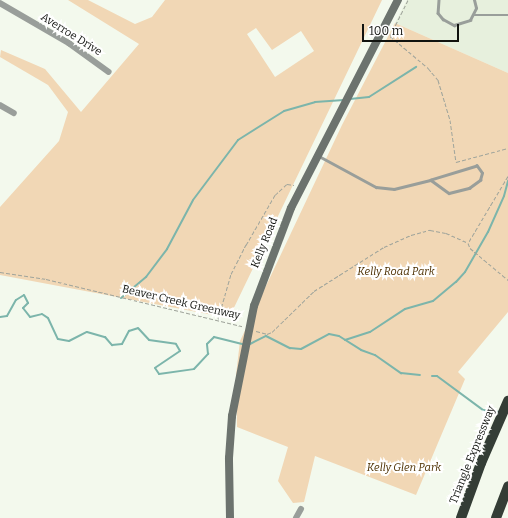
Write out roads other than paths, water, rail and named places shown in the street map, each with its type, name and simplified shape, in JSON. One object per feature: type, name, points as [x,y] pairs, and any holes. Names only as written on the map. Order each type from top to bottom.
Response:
[{"type":"highway","name":"Triangle Expressway","points":[[461,518],[480,463],[508,401]]},
{"type":"highway","points":[[496,518],[508,486]]},
{"type":"street","name":"Kelly Road","points":[[230,518],[229,458],[232,416],[254,306],[274,250],[303,186],[398,0]]},
{"type":"street","name":"Averroe Drive","points":[[0,3],[69,44],[109,72]]},
{"type":"street","points":[[0,105],[14,113]]},
{"type":"street","points":[[296,518],[301,509]]},
{"type":"lane","points":[[439,0],[438,13],[450,24],[465,23],[473,15],[474,0]]},
{"type":"lane","points":[[473,15],[508,15]]},
{"type":"lane","points":[[318,156],[376,187],[394,189],[431,180],[477,166],[482,173],[480,180],[469,188],[448,193],[431,180]]},
{"type":"waterway","points":[[350,99],[369,97],[416,67]]},
{"type":"waterway","points":[[121,298],[146,277],[167,249],[193,200],[238,140],[284,111],[315,102],[344,100]]},
{"type":"waterway","points":[[345,340],[370,332],[405,309],[433,301],[456,282],[465,272],[488,232],[504,196],[508,181]]},
{"type":"waterway","points":[[0,317],[7,316],[16,300],[24,295],[28,303],[23,308],[30,317],[42,314],[48,318],[58,339],[69,341],[87,332],[105,337],[112,345],[122,344],[129,331],[138,328],[149,340],[176,344],[180,351],[155,368],[159,374],[194,369],[208,354],[207,344],[214,337],[245,345]]},
{"type":"waterway","points":[[250,344],[266,336],[290,348],[301,349],[329,334],[339,336],[361,350],[375,355],[401,373],[420,375]]},
{"type":"waterway","points":[[432,376],[437,376],[483,410],[499,412]]},
{"type":"park label","name":"Kelly Road Park","points":[[396,272]]},
{"type":"park label","name":"Kelly Glen Park","points":[[404,468]]}]
